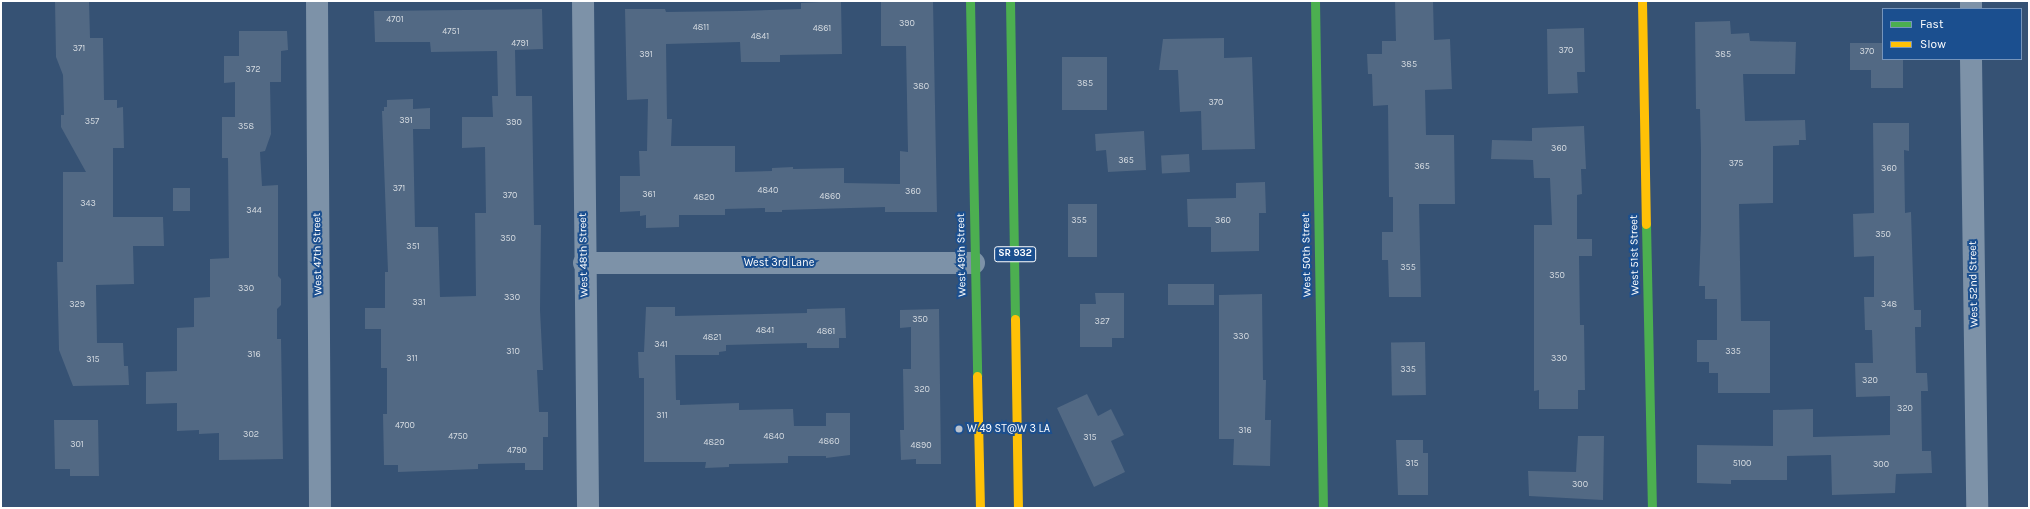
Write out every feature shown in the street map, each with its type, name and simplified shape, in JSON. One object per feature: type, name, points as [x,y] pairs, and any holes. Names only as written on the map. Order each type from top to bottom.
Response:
[{"type":"main road","name":"West 49th Street","points":[[970,1],[980,508]]},
{"type":"main road","name":"SR 932","points":[[1010,1],[1018,508]]},
{"type":"main road","name":"West 50th Street","points":[[1315,1],[1323,508]]},
{"type":"main road","name":"West 51st Street","points":[[1642,1],[1652,508]]},
{"type":"main road","points":[[980,467],[990,501]]},
{"type":"street","name":"West 47th Street","points":[[316,1],[320,508]]},
{"type":"street","name":"West 48th Street","points":[[583,1],[584,264],[588,508]]},
{"type":"street","name":"West 52nd Street","points":[[1971,60],[1977,508]]},
{"type":"street","name":"West 3rd Lane","points":[[584,264],[974,263]]},
{"type":"building","points":[[55,1],[89,1],[90,38],[103,38],[104,100],[117,100],[117,108],[123,107],[124,148],[113,148],[113,217],[163,217],[164,246],[133,246],[134,284],[96,285],[97,343],[123,343],[124,366],[128,366],[129,385],[73,386],[59,350],[57,262],[63,262],[63,172],[86,172],[61,127],[61,115],[64,115],[63,75],[56,57]]},
{"type":"building","points":[[841,1],[842,54],[780,55],[780,62],[741,62],[740,42],[666,44],[667,119],[672,119],[671,146],[735,146],[735,172],[772,171],[772,168],[793,167],[793,169],[844,168],[844,183],[900,184],[900,151],[908,152],[906,46],[881,46],[881,1],[933,1],[937,212],[885,212],[885,207],[782,210],[782,212],[765,212],[765,208],[725,209],[725,215],[679,215],[679,227],[646,228],[646,215],[640,216],[640,211],[620,212],[620,176],[640,176],[639,151],[647,151],[648,99],[627,100],[625,9],[665,9],[666,12],[801,9],[801,3]]},
{"type":"building","points":[[1395,1],[1433,1],[1434,40],[1450,39],[1452,89],[1425,90],[1426,135],[1454,135],[1455,204],[1419,204],[1421,297],[1389,297],[1388,260],[1382,260],[1382,232],[1393,232],[1393,197],[1389,197],[1388,105],[1373,106],[1372,74],[1368,74],[1367,54],[1382,54],[1382,41],[1396,41]]},
{"type":"building","points":[[542,9],[543,49],[515,50],[516,96],[532,96],[534,225],[541,225],[540,310],[543,370],[537,370],[539,412],[548,412],[548,437],[543,437],[543,470],[525,470],[525,463],[478,464],[478,469],[398,472],[398,465],[384,465],[383,414],[387,414],[387,368],[381,368],[381,329],[365,329],[365,308],[385,308],[385,272],[388,272],[382,111],[384,111],[384,107],[387,107],[387,100],[413,99],[413,109],[430,108],[430,129],[413,129],[415,227],[438,227],[440,297],[476,296],[475,213],[486,213],[485,147],[462,148],[462,117],[493,117],[492,96],[498,96],[497,51],[431,52],[430,42],[375,42],[374,11]]},
{"type":"building","points":[[1730,21],[1731,34],[1749,33],[1750,41],[1796,42],[1795,74],[1743,74],[1745,121],[1805,120],[1806,140],[1799,140],[1799,145],[1773,146],[1773,203],[1739,204],[1741,321],[1770,321],[1770,393],[1718,393],[1718,373],[1709,373],[1709,362],[1697,362],[1697,340],[1717,340],[1717,299],[1705,299],[1705,286],[1699,286],[1701,151],[1700,109],[1696,109],[1695,22]]},
{"type":"building","points":[[1584,28],[1585,72],[1577,72],[1578,93],[1548,94],[1547,29]]},
{"type":"building","points":[[239,31],[287,31],[288,50],[281,51],[281,82],[270,82],[271,134],[265,151],[260,152],[262,186],[278,185],[278,276],[281,279],[281,305],[277,309],[277,339],[281,339],[283,459],[219,460],[219,433],[199,434],[199,430],[177,431],[177,403],[146,404],[146,372],[177,371],[177,328],[194,327],[194,298],[210,297],[210,259],[229,258],[228,158],[222,158],[222,117],[235,117],[235,82],[224,83],[224,56],[239,56]]},
{"type":"building","points":[[1224,38],[1224,58],[1252,57],[1255,149],[1202,150],[1201,111],[1180,112],[1178,70],[1159,70],[1163,39]]},
{"type":"building","points":[[1850,43],[1882,43],[1882,60],[1903,60],[1903,88],[1871,88],[1871,70],[1850,70]]},
{"type":"building","points":[[1062,57],[1107,57],[1107,110],[1062,110]]},
{"type":"building","points":[[1873,123],[1909,123],[1909,151],[1904,150],[1905,213],[1911,212],[1914,310],[1921,310],[1921,327],[1915,327],[1916,373],[1927,373],[1928,391],[1921,391],[1922,451],[1931,451],[1932,473],[1896,474],[1895,493],[1832,495],[1831,455],[1787,456],[1787,480],[1731,480],[1731,484],[1697,483],[1697,445],[1773,446],[1773,410],[1813,409],[1813,437],[1890,435],[1890,396],[1856,397],[1855,363],[1873,363],[1872,330],[1865,330],[1864,297],[1874,297],[1874,256],[1854,257],[1853,214],[1874,213]]},
{"type":"building","points":[[1584,126],[1586,169],[1581,169],[1582,194],[1577,195],[1577,239],[1592,239],[1592,256],[1579,256],[1580,325],[1584,325],[1585,390],[1578,390],[1578,409],[1539,409],[1539,390],[1534,391],[1534,225],[1552,225],[1550,178],[1534,178],[1533,160],[1491,159],[1492,140],[1532,141],[1532,128]]},
{"type":"building","points":[[1144,131],[1146,170],[1108,172],[1106,150],[1096,151],[1095,134]]},
{"type":"building","points":[[1189,154],[1190,172],[1162,173],[1161,155]]},
{"type":"building","points":[[1265,182],[1266,213],[1259,213],[1259,251],[1211,252],[1211,227],[1188,227],[1187,199],[1236,198],[1236,183]]},
{"type":"building","points":[[173,188],[190,188],[190,211],[173,211]]},
{"type":"building","points":[[1068,204],[1097,204],[1097,257],[1068,257]]},
{"type":"building","points":[[1168,284],[1214,284],[1214,305],[1168,305]]},
{"type":"building","points":[[1095,293],[1124,293],[1124,338],[1112,338],[1112,347],[1080,347],[1080,304],[1096,304]]},
{"type":"building","points":[[1262,294],[1263,380],[1266,380],[1265,420],[1271,420],[1270,466],[1233,465],[1234,439],[1219,439],[1219,295]]},
{"type":"building","points":[[646,307],[675,307],[675,316],[807,313],[807,309],[845,308],[846,338],[839,338],[839,348],[807,348],[807,343],[726,345],[726,351],[719,352],[719,355],[675,355],[676,400],[680,400],[680,405],[739,403],[739,410],[793,409],[794,426],[826,426],[826,413],[850,413],[850,455],[826,458],[826,456],[788,456],[788,463],[729,464],[729,467],[705,468],[706,462],[644,462],[644,378],[639,378],[638,352],[644,352]]},
{"type":"building","points":[[939,309],[941,464],[916,464],[916,459],[901,460],[900,430],[904,430],[903,369],[911,369],[911,327],[900,328],[900,310]]},
{"type":"building","points":[[1425,342],[1426,395],[1392,396],[1391,343]]},
{"type":"building","points":[[1087,394],[1098,416],[1111,409],[1124,435],[1111,441],[1125,472],[1094,487],[1057,408]]},
{"type":"building","points":[[54,420],[98,420],[99,476],[70,476],[70,469],[55,469]]},
{"type":"building","points":[[1578,436],[1604,436],[1603,500],[1529,496],[1528,471],[1576,472]]},
{"type":"building","points":[[1396,440],[1423,440],[1423,453],[1428,453],[1428,495],[1398,495]]},
{"type":"traffic: fast","points":[[970,1],[977,376]]},
{"type":"traffic: fast","points":[[1010,1],[1015,319]]},
{"type":"traffic: fast","points":[[1315,1],[1323,508]]},
{"type":"traffic: fast","points":[[1646,224],[1652,508]]},
{"type":"traffic: slow","points":[[1642,1],[1646,224]]},
{"type":"traffic: slow","points":[[1015,319],[1018,508]]},
{"type":"traffic: slow","points":[[977,376],[980,508]]},
{"type":"place","name":"W 49 ST@W 3 LA","points":[[959,429]]}]
